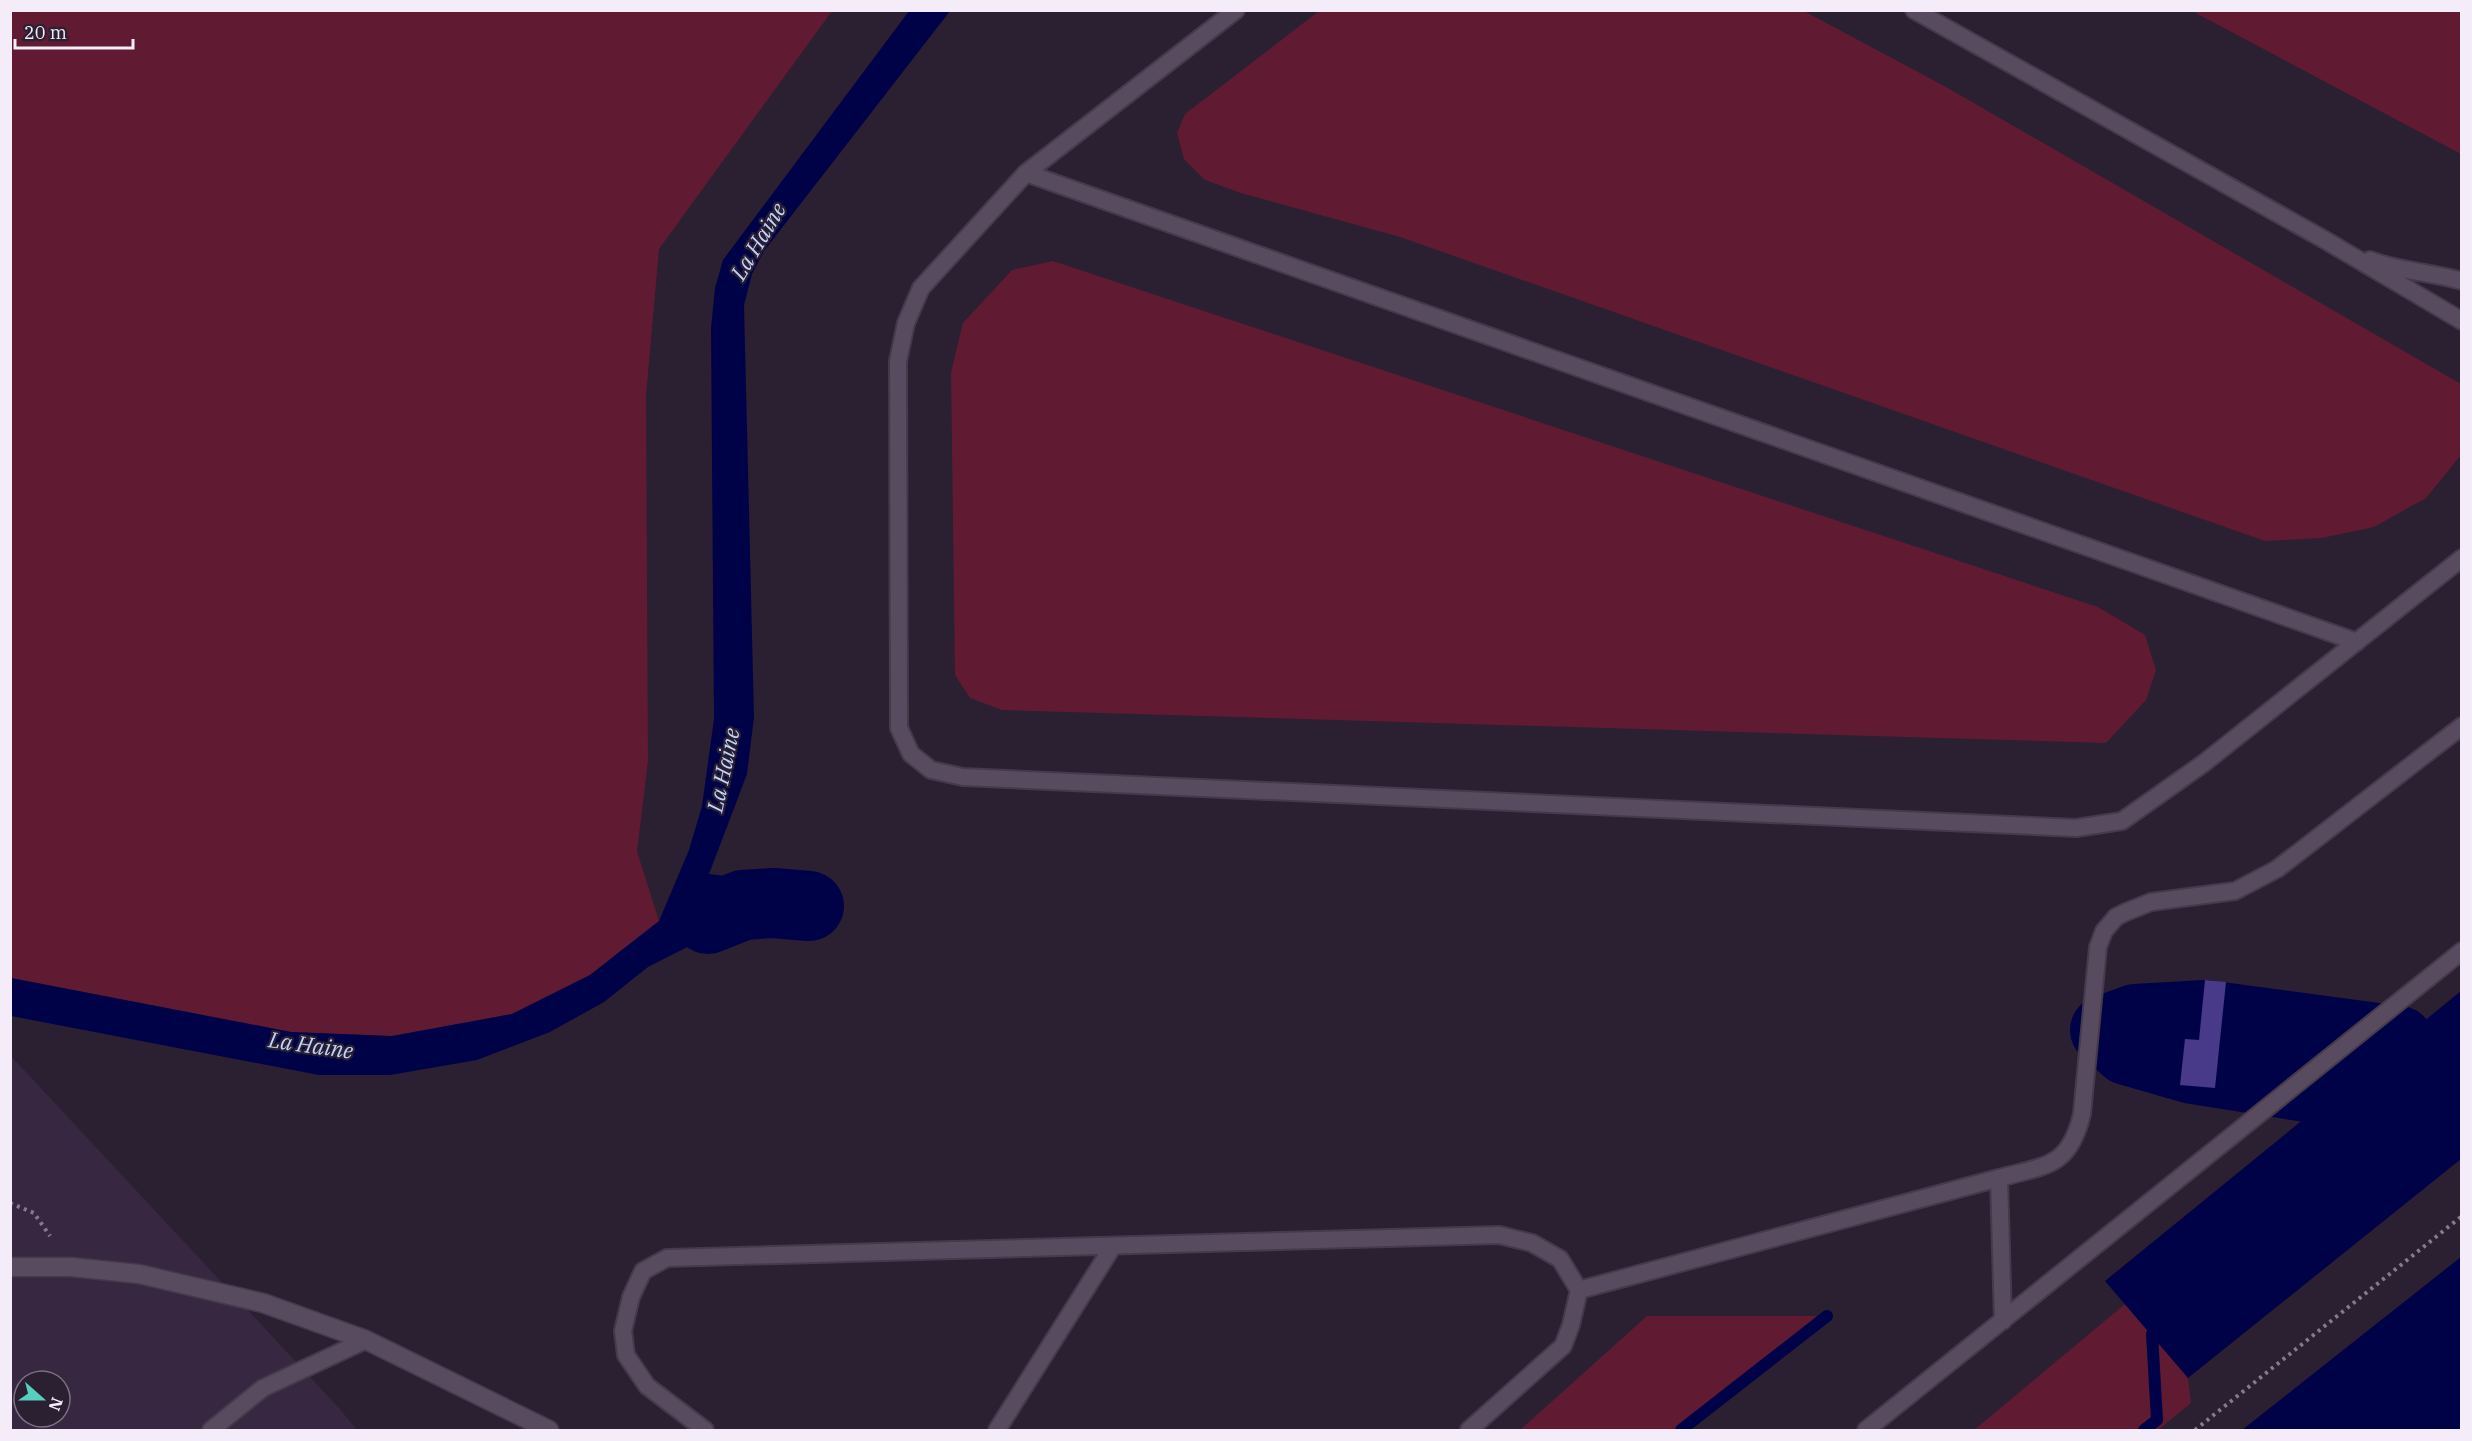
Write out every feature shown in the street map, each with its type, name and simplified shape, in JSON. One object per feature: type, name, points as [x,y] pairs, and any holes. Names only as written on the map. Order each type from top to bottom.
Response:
[{"type":"street","points":[[10,1267],[71,1267],[139,1274],[263,1303],[366,1340],[549,1431]]},
{"type":"lane","points":[[1236,10],[1026,173],[921,288],[906,323],[898,361],[899,728],[910,754],[932,770],[963,777],[2076,828],[2122,821],[2204,764],[2462,558]]},
{"type":"lane","points":[[1914,10],[2325,240],[2462,321]]},
{"type":"lane","points":[[1026,173],[2357,642]]},
{"type":"lane","points":[[2325,240],[2379,264],[2436,273],[2462,280]]},
{"type":"lane","points":[[1579,1290],[1999,1178],[2060,1159],[2070,1148],[2082,1114],[2098,947],[2104,931],[2116,917],[2151,902],[2235,891],[2277,869],[2462,726]]},
{"type":"lane","points":[[1866,1431],[2462,951]]},
{"type":"lane","points":[[1999,1178],[2003,1321]]},
{"type":"lane","points":[[705,1431],[647,1386],[626,1355],[623,1331],[631,1297],[643,1271],[667,1258],[1499,1235],[1532,1243],[1560,1258],[1579,1290],[1571,1325],[1563,1346],[1469,1431]]},
{"type":"lane","points":[[998,1431],[1113,1246]]},
{"type":"lane","points":[[211,1431],[263,1388],[366,1340]]},
{"type":"path","points":[[10,1203],[34,1214],[71,1267]]},
{"type":"path","points":[[2195,1431],[2462,1216]]},
{"type":"shaded area","points":[[10,11],[832,11],[659,249],[646,396],[648,761],[637,851],[659,921],[590,975],[512,1014],[392,1036],[291,1032],[11,978]]},
{"type":"shaded area","points":[[1319,11],[1804,11],[1946,87],[2461,384],[2461,455],[2426,498],[2374,527],[2322,538],[2265,541],[1400,237],[1241,193],[1205,180],[1184,159],[1177,133],[1185,114]]},
{"type":"shaded area","points":[[2192,11],[2461,11],[2461,154]]},
{"type":"shaded area","points":[[1053,261],[2098,607],[2145,635],[2156,670],[2146,700],[2106,743],[1002,710],[970,698],[955,675],[951,372],[963,323],[1012,270]]},
{"type":"shaded area","points":[[10,1055],[339,1408],[357,1430],[11,1430]]},
{"type":"shaded area","points":[[2125,1304],[2188,1378],[2191,1403],[2158,1430],[1974,1430]]},
{"type":"shaded area","points":[[1647,1316],[1827,1316],[1684,1430],[1520,1430]]},
{"type":"water","name":"La Haine","points":[[909,11],[950,11],[764,251],[752,274],[744,305],[754,717],[747,774],[709,874],[808,886],[794,927],[739,932],[703,939],[648,967],[604,1002],[550,1032],[477,1060],[390,1075],[319,1075],[11,1016],[11,978],[291,1032],[392,1036],[512,1014],[590,975],[659,921],[689,850],[702,806],[714,719],[711,328],[715,288],[723,260]]},
{"type":"water","points":[[2461,991],[2461,1159],[2188,1378],[2105,1281]]},
{"type":"water","points":[[2461,1257],[2461,1430],[2242,1430]]},
{"type":"building","points":[[2205,980],[2226,982],[2215,1088],[2180,1085],[2185,1039],[2199,1040]]},
{"type":"waterway","points":[[708,919],[743,905],[773,903],[809,906]]},
{"type":"waterway","points":[[2205,1015],[2399,1041],[2451,1093],[2337,1092],[2193,1069],[2127,1050],[2105,1030],[2135,1019],[2205,1015]]},
{"type":"waterway","points":[[1681,1430],[1827,1316]]},
{"type":"waterway","points":[[2144,1430],[2157,1420],[2152,1334]]}]
